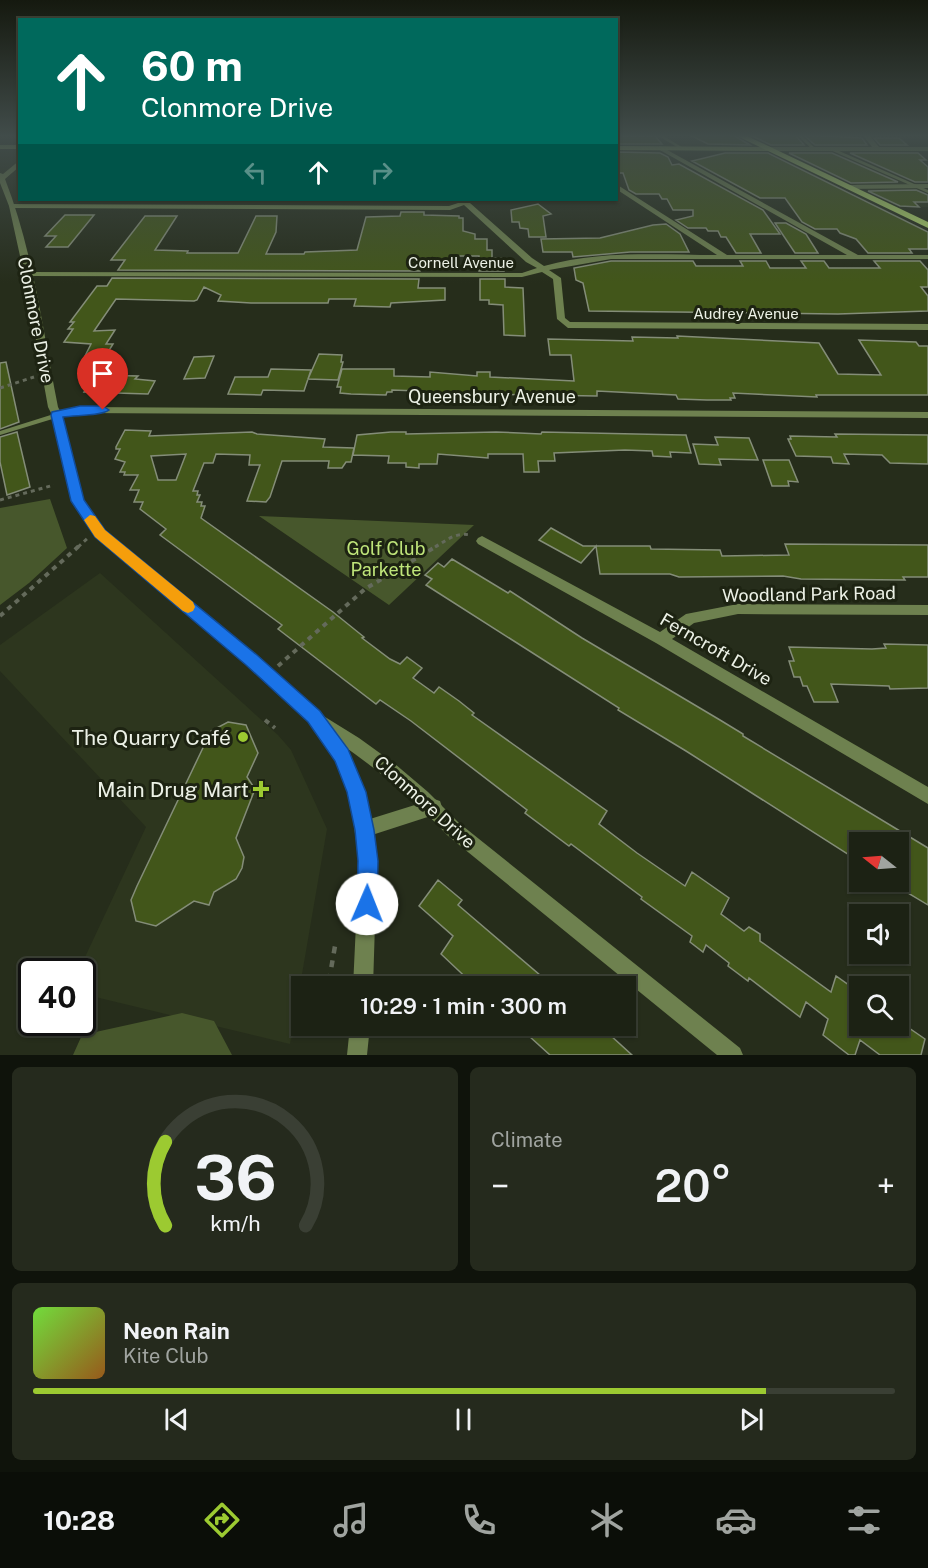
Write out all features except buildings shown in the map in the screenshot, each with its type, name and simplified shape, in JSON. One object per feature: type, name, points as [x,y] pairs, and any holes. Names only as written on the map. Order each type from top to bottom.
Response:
[{"type":"main road","points":[[841,184],[928,225]]},
{"type":"street","name":"Clonmore Drive","points":[[4,184],[12,206],[28,274],[53,407],[57,415],[78,501],[98,530],[314,717],[371,754],[434,807],[453,829],[733,1055]]},
{"type":"street","points":[[725,184],[856,257]]},
{"type":"street","points":[[847,187],[928,186]]},
{"type":"street","points":[[618,187],[724,256]]},
{"type":"street","points":[[618,195],[630,195]]},
{"type":"street","points":[[102,207],[108,201]]},
{"type":"street","points":[[12,206],[102,207],[220,203],[334,203],[450,208],[466,201],[542,268]]},
{"type":"street","name":"Cornell Avenue","points":[[28,274],[522,275],[542,268],[611,257],[928,257]]},
{"type":"street","name":"Audrey Avenue","points":[[542,268],[557,278],[561,319],[564,323],[573,325],[928,327]]},
{"type":"street","name":"Queensbury Avenue","points":[[57,415],[80,410],[928,415]]},
{"type":"street","name":"Ferncroft Drive","points":[[482,541],[661,639],[928,796]]},
{"type":"street","name":"Woodland Park Road","points":[[661,639],[691,618],[738,609],[928,610]]},
{"type":"street","points":[[314,717],[342,755],[357,792],[365,830],[368,861],[363,976]]},
{"type":"street","points":[[365,830],[434,807]]},
{"type":"street","points":[[357,1055],[359,1036]]},
{"type":"lane","points":[[911,184],[928,192]]},
{"type":"lane","points":[[0,433],[57,415]]},
{"type":"path","points":[[0,388],[34,377]]},
{"type":"path","points":[[0,500],[54,485]]},
{"type":"path","points":[[0,616],[98,530]]},
{"type":"path","points":[[267,675],[371,585],[457,534],[468,534],[482,541]]},
{"type":"path","points":[[265,720],[275,728]]},
{"type":"path","points":[[330,976],[335,946]]},
{"type":"shaded area","points":[[855,184],[908,184],[928,193],[928,207],[903,207]]},
{"type":"shaded area","points":[[100,573],[278,735],[291,750],[327,829],[302,976],[291,976],[290,1044],[96,997],[96,958],[85,958],[146,827],[0,671],[0,645]]},
{"type":"green space","points":[[50,499],[67,548],[29,583],[0,605],[0,508]]},
{"type":"green space","name":"Golf Club Parkette","points":[[259,516],[474,525],[389,605]]},
{"type":"green space","points":[[182,1013],[214,1021],[232,1055],[73,1055],[82,1036],[96,1036],[96,1032]]},
{"type":"slow traffic","points":[[90,520],[100,533],[188,607]]},
{"type":"place","name":"The Quarry Café","points":[[243,737]]},
{"type":"place","name":"Main Drug Mart","points":[[261,789]]},
{"type":"route","points":[[103,410],[80,410],[57,415],[78,501],[100,533],[252,660],[314,717],[342,755],[357,792],[365,830],[368,861],[367,904]]}]
